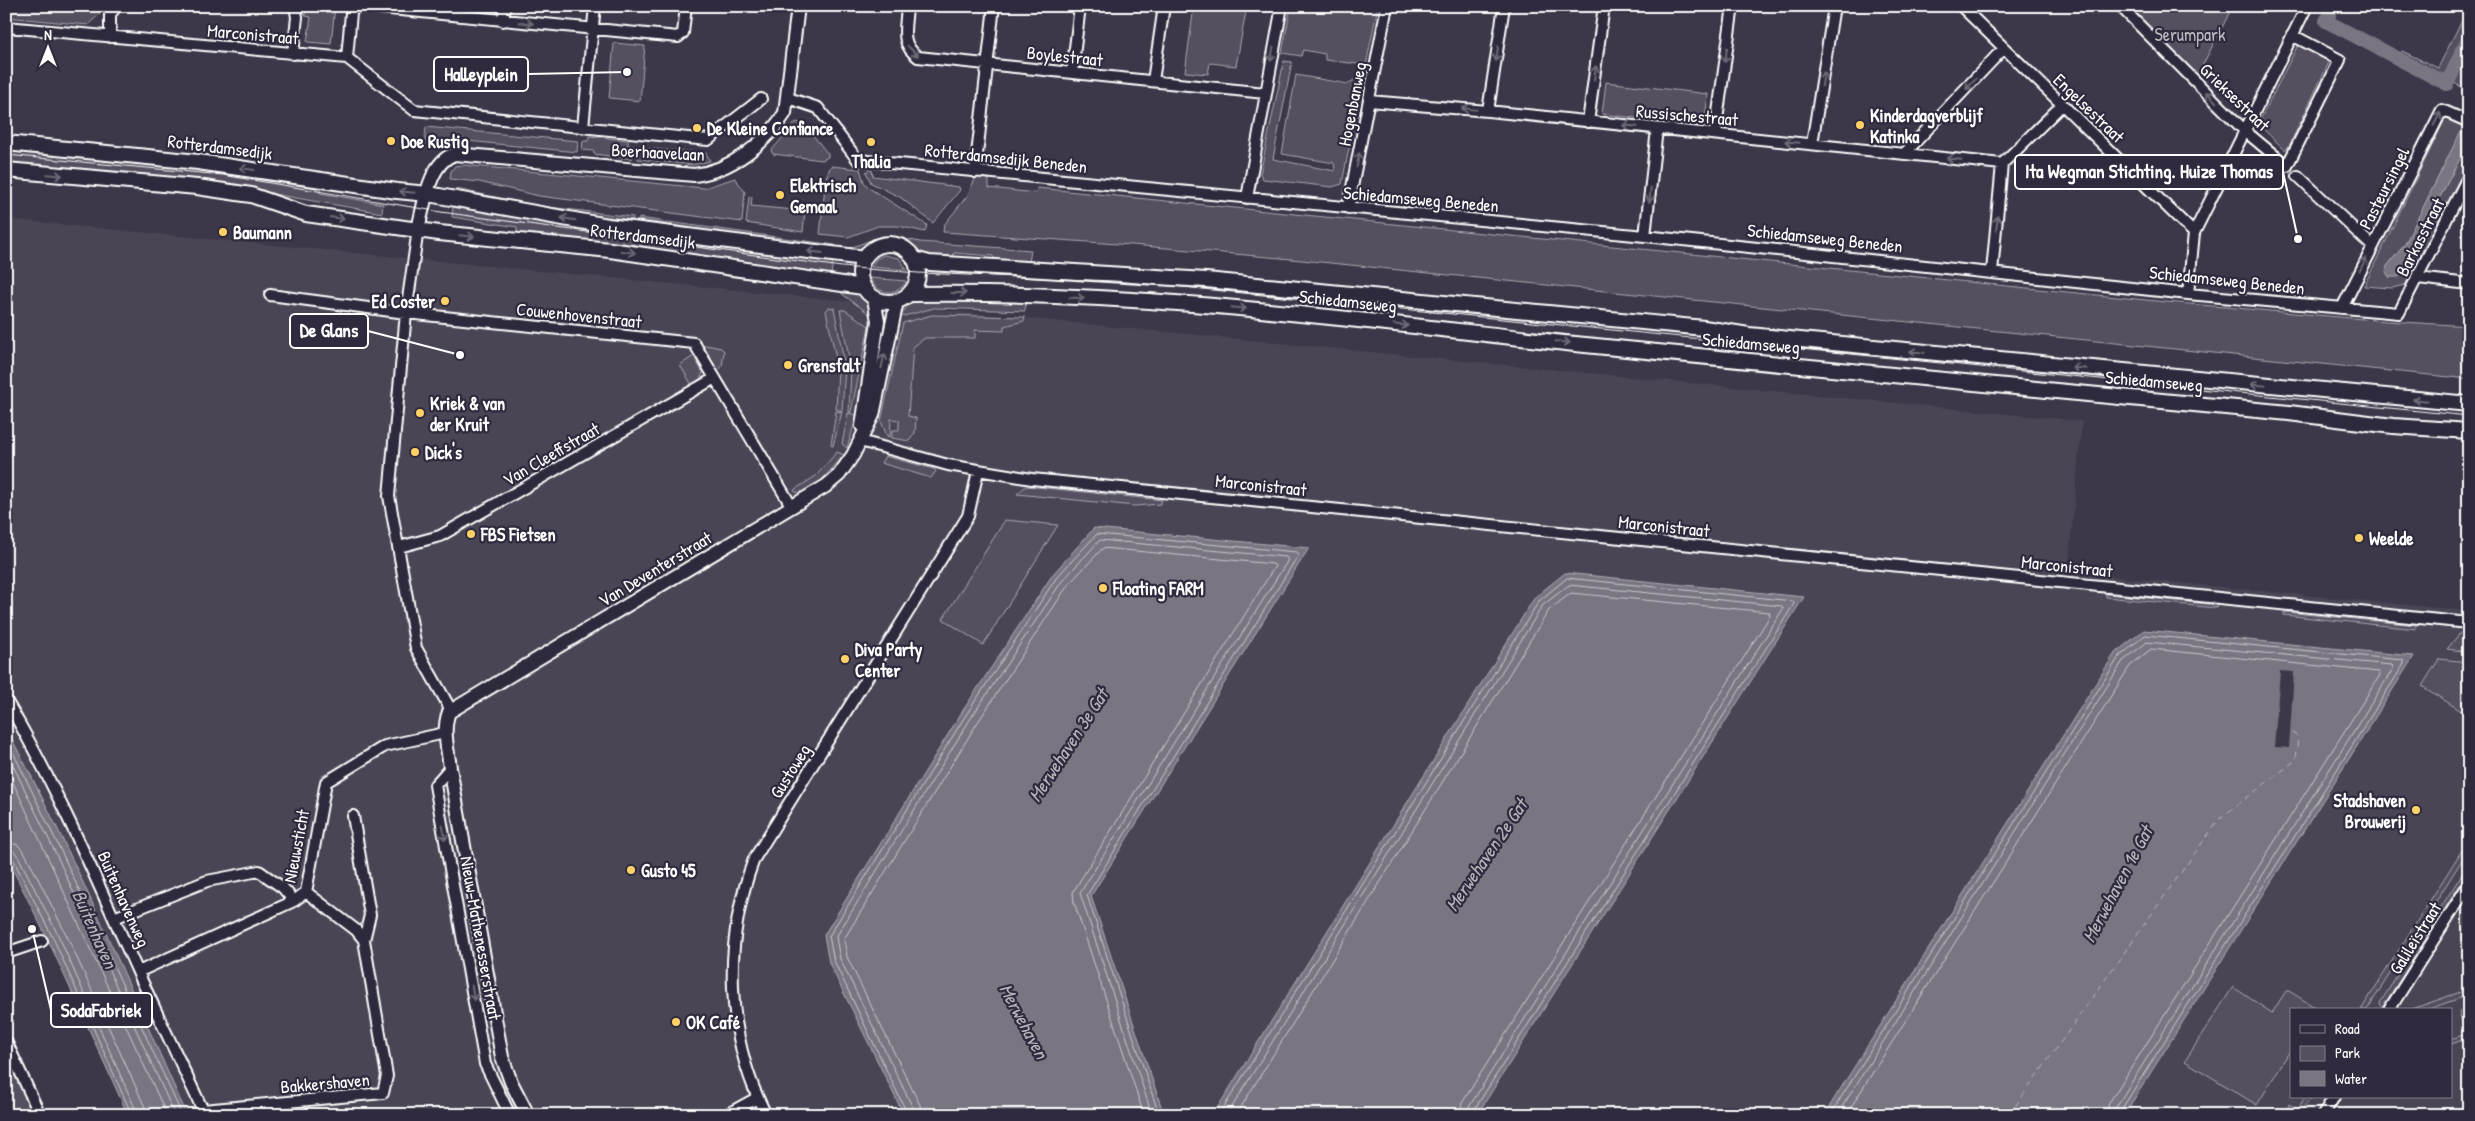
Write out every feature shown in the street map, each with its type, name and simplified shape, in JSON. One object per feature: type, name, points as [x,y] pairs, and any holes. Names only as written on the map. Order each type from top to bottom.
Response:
[{"type":"main road","name":"Rotterdamsedijk","points":[[6,143],[198,162],[428,194],[608,226],[864,258]]},
{"type":"main road","name":"Rotterdamsedijk","points":[[6,170],[251,195],[306,214],[418,230],[610,250],[863,287]]},
{"type":"main road","points":[[889,244],[904,248],[914,259],[918,273],[915,287],[910,294],[897,302],[881,302],[863,287],[859,272],[864,258],[875,247],[889,244]]},
{"type":"main road","name":"Schiedamseweg","points":[[914,259],[929,264],[1031,268],[1206,280],[1695,327],[1778,338],[2469,404]]},
{"type":"main road","name":"Schiedamseweg","points":[[910,294],[963,293],[1206,304],[1661,353],[2288,413],[2394,426],[2469,431]]},
{"type":"street","points":[[110,37],[110,14],[117,6]]},
{"type":"street","points":[[293,54],[297,17],[295,6]]},
{"type":"street","points":[[686,6],[683,33],[678,37],[359,6],[352,10],[351,13],[347,58],[409,108],[421,111],[708,140],[760,99]]},
{"type":"street","points":[[503,21],[505,6]]},
{"type":"street","points":[[583,127],[595,6]]},
{"type":"street","name":"Boerhaavelaan","points":[[428,194],[438,166],[446,156],[455,154],[694,175],[717,171],[755,146],[776,126],[785,113],[798,6]]},
{"type":"street","name":"Boylestraat","points":[[907,6],[904,42],[911,52],[918,57],[1265,93]]},
{"type":"street","points":[[975,172],[994,6]]},
{"type":"street","points":[[1072,73],[1080,6]]},
{"type":"street","points":[[1153,81],[1164,6]]},
{"type":"street","points":[[1247,198],[1282,6]]},
{"type":"street","name":"Hogenbanweg","points":[[1348,208],[1387,6]]},
{"type":"street","points":[[1488,111],[1504,6]]},
{"type":"street","points":[[1588,122],[1604,6]]},
{"type":"street","points":[[1715,134],[1733,6]]},
{"type":"street","points":[[1812,144],[1834,6]]},
{"type":"street","name":"Engelsestraat","points":[[1961,6],[2194,233]]},
{"type":"street","name":"Grieksestraat","points":[[2120,6],[2245,131],[2287,166],[2340,60],[2292,36]]},
{"type":"street","points":[[2188,294],[2194,233],[2307,6]]},
{"type":"street","name":"Marconistraat","points":[[6,28],[347,58]]},
{"type":"street","points":[[1904,154],[2004,48]]},
{"type":"street","name":"Rotterdamsedijk Beneden","points":[[788,98],[818,108],[858,160],[1247,198]]},
{"type":"street","name":"Russischestraat","points":[[1369,101],[1488,111],[2002,164]]},
{"type":"street","points":[[1992,272],[2002,164],[2062,105]]},
{"type":"street","name":"Pasteursingel","points":[[2342,308],[2442,110],[2469,122]]},
{"type":"street","points":[[1645,236],[1656,129]]},
{"type":"street","name":"Barkasstraat","points":[[2399,313],[2469,175]]},
{"type":"street","points":[[2298,176],[2372,246]]},
{"type":"street","points":[[428,194],[418,230],[406,314],[389,496],[416,648],[451,710]]},
{"type":"street","name":"Schiedamseweg Beneden","points":[[1247,198],[1645,236],[2188,294],[2399,313]]},
{"type":"street","points":[[2418,278],[2469,284]]},
{"type":"street","name":"Couwenhovenstraat","points":[[270,295],[406,314],[694,343],[792,507]]},
{"type":"street","name":"Van Deventerstraat","points":[[860,441],[878,322],[874,298]]},
{"type":"street","name":"Van Deventerstraat","points":[[451,710],[792,507],[826,486],[839,475],[860,441],[873,415],[897,302]]},
{"type":"street","name":"Van Cleeffstraat","points":[[399,546],[440,536],[715,378]]},
{"type":"street","name":"Marconistraat","points":[[860,441],[978,471],[1154,491],[2469,623]]},
{"type":"street","name":"Gustoweg","points":[[766,1115],[757,1098],[738,1033],[732,997],[732,955],[742,890],[754,859],[968,516],[978,471]]},
{"type":"street","name":"Buitenhavenweg","points":[[6,700],[55,789],[204,1112]]},
{"type":"street","name":"Nieuw-Mathenesserstraat","points":[[451,710],[445,721],[450,768],[502,1057],[511,1082],[528,1115]]},
{"type":"street","name":"Nieuwsticht","points":[[138,972],[294,901],[306,892],[326,782],[385,746],[445,732]]},
{"type":"street","name":"Nieuw-Mathenesserstraat","points":[[450,768],[435,785],[485,1064],[510,1115]]},
{"type":"street","name":"Bakkershaven","points":[[204,1112],[383,1094],[387,1076],[364,940],[370,915],[353,816]]},
{"type":"street","points":[[114,918],[208,881],[259,871],[283,888],[294,901]]},
{"type":"street","name":"Galileïstraat","points":[[2390,1008],[2469,884]]},
{"type":"street","points":[[306,892],[356,930],[364,940]]},
{"type":"street","points":[[6,953],[42,941]]},
{"type":"street","points":[[6,1041],[40,1115]]},
{"type":"street","points":[[726,1115],[757,1098]]},
{"type":"street","points":[[2323,1115],[2333,1098]]},
{"type":"shaded area","points":[[6,219],[2082,421],[2068,572],[2469,611],[2469,1115],[154,1115],[6,798]]},
{"type":"green space","points":[[6,6],[108,6],[88,25],[6,17]]},
{"type":"green space","points":[[303,6],[335,6],[331,44],[307,42],[311,17],[305,16],[306,9]]},
{"type":"green space","points":[[1194,6],[1247,6],[1236,66],[1210,63],[1208,74],[1185,72]]},
{"type":"green space","points":[[1291,6],[1378,6],[1366,65],[1325,60],[1325,54],[1303,50],[1301,56],[1282,53]]},
{"type":"green space","name":"Serumpark","points":[[2122,6],[2233,6],[2196,78]]},
{"type":"green space","points":[[2469,6],[2469,26],[2446,74],[2438,75],[2399,56],[2402,51],[2438,68]]},
{"type":"green space","points":[[2302,37],[2333,54],[2289,146],[2285,150],[2258,124]]},
{"type":"green space","points":[[614,43],[645,46],[640,101],[609,98]]},
{"type":"green space","points":[[2469,47],[2469,91],[2452,82]]},
{"type":"green space","points":[[1284,61],[1292,62],[1273,159],[1335,171],[1334,163],[1282,154],[1296,75],[1348,84],[1355,79],[1362,81],[1342,184],[1332,187],[1263,179],[1260,174]]},
{"type":"green space","points":[[1606,82],[1708,94],[1704,126],[1602,114]]},
{"type":"green space","points":[[2445,119],[2450,119],[2469,128],[2469,161],[2405,285],[2392,288],[2364,286]]},
{"type":"green space","points":[[796,122],[804,124],[828,154],[828,157],[822,160],[773,154],[771,151]]},
{"type":"green space","points":[[426,127],[578,141],[577,152],[457,140],[440,142],[424,149]]},
{"type":"green space","points":[[589,136],[628,140],[628,145],[634,146],[632,159],[594,154],[594,151],[582,150],[583,141],[588,141]]},
{"type":"green space","points":[[638,148],[706,153],[710,161],[693,165],[638,159]]},
{"type":"green space","points":[[6,149],[229,170],[321,183],[320,193],[383,204],[382,213],[233,187],[6,166]]},
{"type":"green space","points":[[463,165],[704,188],[735,178],[745,192],[742,222],[539,196],[479,182],[450,179],[451,171],[455,166]]},
{"type":"green space","points":[[831,166],[860,169],[864,182],[869,188],[927,225],[925,232],[898,226],[878,226],[848,237],[820,234],[826,177]]},
{"type":"green space","points":[[872,170],[873,176],[959,187],[960,190],[933,223],[900,197],[871,183],[866,172]]},
{"type":"green space","points":[[976,177],[989,179],[989,188],[1036,193],[1037,188],[2166,302],[2386,321],[2469,326],[2469,379],[1291,259],[1132,245],[943,232],[944,225],[967,196]]},
{"type":"green space","points":[[456,189],[540,206],[633,217],[633,220],[593,215],[592,219],[456,194]]},
{"type":"green space","points":[[749,196],[752,197],[751,206],[805,211],[803,232],[746,223]]},
{"type":"green space","points":[[453,206],[543,221],[833,258],[831,276],[640,246],[517,234],[517,227],[452,217]]},
{"type":"green space","points":[[639,218],[835,245],[834,251],[800,244],[639,220]]},
{"type":"green space","points":[[891,236],[920,242],[1031,250],[1029,263],[1009,262],[994,258],[993,256],[954,253],[953,256],[942,260],[932,259],[898,240],[892,239],[886,239],[859,249],[847,249],[879,237]]},
{"type":"green space","points":[[884,255],[899,258],[907,270],[871,267],[876,259]]},
{"type":"green space","points":[[727,274],[830,285],[829,290],[727,276]]},
{"type":"green space","points":[[870,278],[906,282],[897,290],[887,292],[877,288]]},
{"type":"green space","points":[[842,288],[853,292],[865,300],[871,315],[842,294]]},
{"type":"green space","points":[[918,299],[1026,300],[1025,311],[934,308],[900,317],[908,305]]},
{"type":"green space","points":[[829,307],[834,308],[845,367],[842,411],[836,409],[838,368],[826,311]]},
{"type":"green space","points":[[840,310],[845,310],[869,326],[851,412],[849,412],[851,369]]},
{"type":"green space","points":[[932,315],[1025,317],[1024,321],[1004,326],[1004,331],[975,330],[975,338],[925,338],[913,347],[908,416],[916,418],[915,433],[909,441],[892,438],[892,430],[899,430],[899,420],[891,419],[890,437],[887,436],[881,421],[903,323]]},
{"type":"green space","points":[[701,346],[721,348],[724,351],[722,366],[717,372]]},
{"type":"green space","points":[[694,356],[703,373],[700,379],[692,385],[680,365]]},
{"type":"green space","points":[[836,411],[842,412],[833,446],[831,445]]},
{"type":"green space","points":[[848,413],[857,415],[847,448],[842,444]]},
{"type":"green space","points":[[837,452],[844,455],[820,482],[803,493],[795,492],[794,490],[816,476]]},
{"type":"green space","points":[[885,456],[936,471],[931,478],[881,463]]},
{"type":"green space","points":[[1026,486],[1162,500],[1160,504],[1135,506],[1017,494]]},
{"type":"green space","points":[[1005,520],[1058,525],[983,645],[943,619]]},
{"type":"green space","points":[[2106,594],[2217,605],[2216,608],[2106,597]]},
{"type":"green space","points":[[2284,612],[2416,625],[2416,629],[2284,615]]},
{"type":"green space","points":[[2460,633],[2469,634],[2469,652],[2447,649]]},
{"type":"green space","points":[[2439,659],[2469,662],[2469,716],[2422,686]]},
{"type":"green space","points":[[2469,839],[2469,849],[2368,1008],[2362,1008]]},
{"type":"green space","points":[[2469,863],[2469,870],[2382,1008],[2380,1003]]},
{"type":"green space","points":[[2233,987],[2272,1013],[2286,991],[2316,1008],[2290,1008],[2290,1051],[2257,1105],[2185,1061]]},
{"type":"green space","points":[[2469,989],[2469,995],[2432,1008],[2415,1008]]},
{"type":"green space","points":[[2469,1009],[2469,1038],[2452,1044],[2452,1039],[2466,1034],[2459,1012]]},
{"type":"green space","points":[[6,1049],[36,1115],[6,1115]]},
{"type":"green space","points":[[2304,1098],[2311,1098],[2299,1113],[2286,1115],[2289,1104],[2297,1109]]},
{"type":"water","points":[[2464,132],[2469,135],[2469,141],[2399,277],[2389,277],[2386,272],[2387,266],[2405,244],[2460,133]]},
{"type":"water","points":[[1094,528],[1309,548],[1091,896],[1164,1115],[904,1115],[829,963],[824,935],[960,715],[1053,574]]},
{"type":"water","name":"Merwehaven 2e Gat","points":[[1565,573],[1804,597],[1477,1115],[1213,1115],[1535,597]]},
{"type":"water","name":"Merwehaven 1e Gat","points":[[2144,630],[2414,656],[2124,1115],[1824,1115],[2115,653]]},
{"type":"water","name":"Buitenhaven","points":[[6,728],[77,870],[187,1115],[128,1115],[50,944],[6,856]]},
{"type":"pier","points":[[2280,671],[2294,672],[2289,748],[2274,747]]},
{"type":"waterway","points":[[2333,6],[2326,21],[2447,84],[2469,37]]},
{"type":"ferry route","points":[[2009,1115],[2219,819],[2296,760],[2298,738],[2290,729]]},
{"type":"tram line","points":[[6,155],[223,175],[441,212],[842,267],[918,273],[1114,281],[1183,287],[2469,416]]},
{"type":"place","name":"Halleyplein","points":[[627,72]]},
{"type":"place","name":"Kinderdagverblijf Katinka","points":[[1860,125]]},
{"type":"place","name":"De Kleine Confiance","points":[[697,128]]},
{"type":"place","name":"Doe Rustig","points":[[391,141]]},
{"type":"place","name":"Thalia","points":[[871,142]]},
{"type":"place","name":"Elektrisch Gemaal","points":[[780,195]]},
{"type":"place","name":"Baumann","points":[[223,232]]},
{"type":"place","name":"Ita Wegman Stichting. Huize Thomas","points":[[2298,239]]},
{"type":"place","name":"Ed Coster","points":[[445,301]]},
{"type":"place","name":"De Glans","points":[[460,355]]},
{"type":"place","name":"Grensfalt","points":[[788,365]]},
{"type":"place","name":"Kriek & van der Kruit","points":[[420,413]]},
{"type":"place","name":"Dick's","points":[[415,452]]},
{"type":"place","name":"FBS Fietsen","points":[[471,534]]},
{"type":"place","name":"Weelde","points":[[2359,538]]},
{"type":"place","name":"Floating FARM","points":[[1103,588]]},
{"type":"place","name":"Diva Party Center","points":[[845,659]]},
{"type":"place","name":"Stadshaven Brouwerij","points":[[2416,810]]},
{"type":"place","name":"Gusto 45","points":[[631,870]]},
{"type":"place","name":"SodaFabriek","points":[[32,929]]},
{"type":"place","name":"OK Café","points":[[676,1022]]},
{"type":"water label","name":"Merwehaven 3e Gat","points":[[1068,745]]},
{"type":"water label","name":"Merwehaven","points":[[1024,1021]]}]
